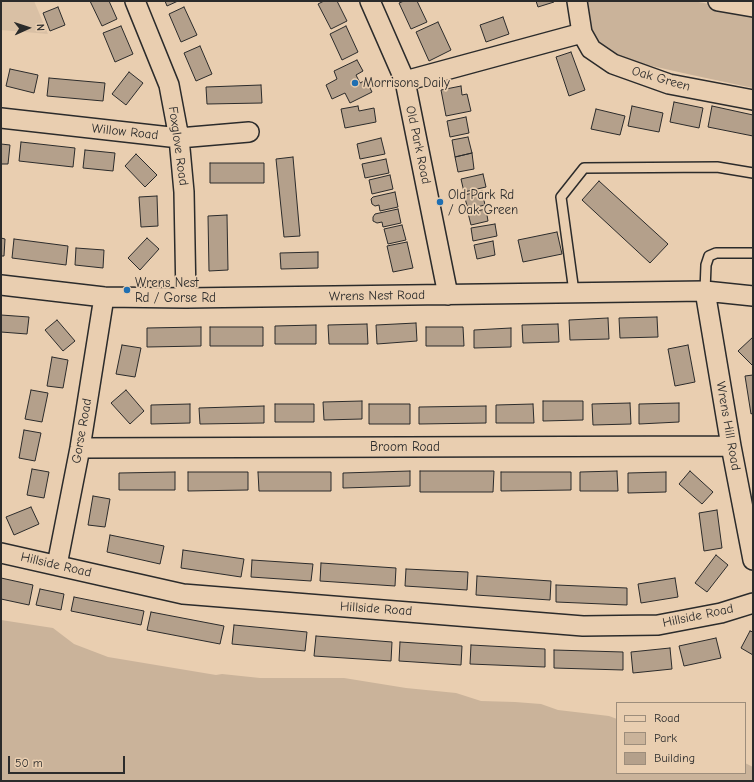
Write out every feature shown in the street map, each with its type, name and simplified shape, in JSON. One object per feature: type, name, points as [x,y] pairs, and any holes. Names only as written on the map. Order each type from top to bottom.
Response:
[{"type":"street","name":"Foxglove Road","points":[[135,1],[169,85],[179,138],[184,192],[186,298]]},
{"type":"street","name":"Old Park Road","points":[[370,1],[405,81],[448,295]]},
{"type":"street","name":"Oak Green","points":[[577,1],[582,33],[591,49],[613,64],[669,84],[753,100]]},
{"type":"street","points":[[718,1],[753,7]]},
{"type":"street","points":[[405,81],[582,33]]},
{"type":"street","name":"Willow Road","points":[[1,118],[179,138],[249,132]]},
{"type":"street","name":"Wrens Nest Road","points":[[1,285],[104,297],[186,298],[705,291],[753,296]]},
{"type":"street","name":"Wrens Hill Road","points":[[705,291],[731,446],[753,560]]},
{"type":"street","name":"Gorse Road","points":[[58,565],[80,448],[104,297]]},
{"type":"street","name":"Broom Road","points":[[80,448],[731,446]]},
{"type":"street","name":"Hillside Road","points":[[1,552],[183,594],[582,626],[658,625],[721,613],[753,603]]},
{"type":"lane","points":[[574,292],[560,197],[584,168],[717,167],[753,172]]},
{"type":"lane","points":[[705,291],[706,265],[709,256],[716,253],[753,253]]},
{"type":"shaded area","points":[[1,1],[34,1],[48,34],[1,30]]},
{"type":"green space","points":[[583,1],[693,1],[753,12],[753,88],[616,58],[589,36]]},
{"type":"green space","points":[[1,620],[53,628],[74,644],[108,657],[216,675],[222,674],[260,678],[344,678],[406,688],[456,693],[481,701],[541,704],[558,710],[609,716],[616,719],[616,774],[746,774],[746,764],[753,767],[753,781],[1,781]]},
{"type":"building","points":[[90,1],[109,1],[117,19],[102,26]]},
{"type":"building","points":[[165,1],[178,1],[167,6]]},
{"type":"building","points":[[324,1],[337,1],[347,21],[331,29],[318,4]]},
{"type":"building","points":[[404,1],[417,1],[427,22],[411,29],[399,3]]},
{"type":"building","points":[[536,1],[553,1],[554,2],[538,7]]},
{"type":"building","points":[[58,7],[65,25],[50,31],[43,13]]},
{"type":"building","points":[[184,7],[197,35],[181,42],[169,14]]},
{"type":"building","points":[[503,17],[509,34],[486,42],[480,25]]},
{"type":"building","points":[[438,22],[451,50],[429,61],[416,32]]},
{"type":"building","points":[[121,26],[133,54],[115,62],[103,33]]},
{"type":"building","points":[[346,26],[358,52],[342,60],[330,34]]},
{"type":"building","points":[[200,46],[212,74],[196,81],[184,53]]},
{"type":"building","points":[[571,52],[585,90],[569,96],[556,57]]},
{"type":"building","points":[[357,60],[363,71],[356,75],[360,83],[366,80],[372,92],[350,103],[345,93],[332,99],[326,85],[337,79],[334,71]]},
{"type":"building","points":[[10,69],[38,75],[34,93],[6,86]]},
{"type":"building","points":[[129,72],[143,83],[126,105],[112,94]]},
{"type":"building","points":[[49,78],[105,83],[103,101],[47,96]]},
{"type":"building","points":[[261,85],[262,103],[207,104],[206,87]]},
{"type":"building","points":[[461,86],[462,95],[467,94],[471,111],[446,116],[441,90]]},
{"type":"building","points":[[674,102],[703,108],[699,128],[670,122]]},
{"type":"building","points":[[358,106],[359,111],[374,108],[376,122],[345,128],[341,109]]},
{"type":"building","points":[[632,106],[663,113],[659,132],[628,126]]},
{"type":"building","points":[[712,106],[753,115],[753,136],[708,127]]},
{"type":"building","points":[[596,109],[625,116],[620,135],[591,129]]},
{"type":"building","points":[[466,117],[469,133],[450,137],[447,121]]},
{"type":"building","points":[[468,137],[472,153],[455,157],[452,140]]},
{"type":"building","points":[[381,138],[385,154],[360,159],[357,144]]},
{"type":"building","points":[[21,142],[75,148],[73,167],[19,161]]},
{"type":"building","points":[[1,144],[10,145],[8,164],[1,164]]},
{"type":"building","points":[[85,150],[115,153],[113,171],[83,168]]},
{"type":"building","points":[[472,153],[474,169],[458,172],[455,157]]},
{"type":"building","points":[[136,154],[157,175],[145,187],[125,166]]},
{"type":"building","points":[[293,157],[300,236],[284,237],[276,159]]},
{"type":"building","points":[[386,159],[389,173],[365,178],[362,164]]},
{"type":"building","points":[[210,163],[264,163],[264,183],[210,183]]},
{"type":"building","points":[[483,174],[486,187],[464,192],[461,179]]},
{"type":"building","points":[[390,175],[393,189],[372,194],[369,180]]},
{"type":"building","points":[[599,181],[668,244],[650,263],[582,200]]},
{"type":"building","points":[[482,191],[485,205],[468,209],[464,195]]},
{"type":"building","points":[[395,192],[398,207],[380,211],[379,205],[375,206],[372,204],[371,199],[373,197]]},
{"type":"building","points":[[157,196],[158,226],[141,227],[139,197]]},
{"type":"building","points":[[398,209],[401,223],[383,227],[382,222],[377,223],[373,221],[375,214]]},
{"type":"building","points":[[486,209],[488,221],[471,225],[468,213]]},
{"type":"building","points":[[227,215],[228,270],[209,271],[208,216]]},
{"type":"building","points":[[495,224],[497,236],[473,241],[471,228]]},
{"type":"building","points":[[402,225],[406,240],[388,244],[384,229]]},
{"type":"building","points":[[557,232],[562,254],[523,262],[518,240]]},
{"type":"building","points":[[1,238],[5,239],[4,256],[1,256]]},
{"type":"building","points":[[147,238],[159,249],[140,270],[128,258]]},
{"type":"building","points":[[14,239],[68,246],[66,265],[12,258]]},
{"type":"building","points":[[493,241],[495,255],[477,259],[474,245]]},
{"type":"building","points":[[407,242],[413,268],[393,272],[387,246]]},
{"type":"building","points":[[76,248],[104,250],[103,268],[75,265]]},
{"type":"building","points":[[318,252],[318,268],[281,269],[280,253]]},
{"type":"building","points":[[1,315],[29,317],[27,334],[1,332]]},
{"type":"building","points":[[657,317],[658,337],[620,338],[619,318]]},
{"type":"building","points":[[608,318],[609,339],[570,340],[569,320]]},
{"type":"building","points":[[57,320],[75,341],[63,351],[45,330]]},
{"type":"building","points":[[416,323],[417,341],[377,344],[376,325]]},
{"type":"building","points":[[367,324],[368,344],[329,344],[328,325]]},
{"type":"building","points":[[558,324],[559,342],[523,343],[522,325]]},
{"type":"building","points":[[316,325],[316,344],[275,344],[275,326]]},
{"type":"building","points":[[201,327],[201,346],[147,347],[147,328]]},
{"type":"building","points":[[210,327],[263,327],[263,346],[210,346]]},
{"type":"building","points":[[426,327],[463,327],[464,346],[426,346]]},
{"type":"building","points":[[511,328],[511,347],[474,348],[474,330]]},
{"type":"building","points":[[753,337],[753,364],[752,365],[738,351]]},
{"type":"building","points":[[122,345],[141,348],[135,377],[116,374]]},
{"type":"building","points":[[688,345],[695,382],[675,386],[668,349]]},
{"type":"building","points":[[52,357],[68,360],[63,388],[47,386]]},
{"type":"building","points":[[753,375],[753,413],[751,414],[745,376]]},
{"type":"building","points":[[31,390],[48,393],[42,422],[25,419]]},
{"type":"building","points":[[126,390],[144,411],[130,424],[111,403]]},
{"type":"building","points":[[362,401],[362,419],[324,420],[323,402]]},
{"type":"building","points":[[543,401],[583,401],[583,420],[543,421]]},
{"type":"building","points":[[630,403],[631,424],[593,425],[592,404]]},
{"type":"building","points":[[679,403],[679,422],[639,424],[639,404]]},
{"type":"building","points":[[190,404],[190,423],[151,424],[151,405]]},
{"type":"building","points":[[275,404],[314,404],[314,422],[275,422]]},
{"type":"building","points":[[369,404],[410,404],[410,424],[369,424]]},
{"type":"building","points":[[533,404],[534,423],[496,423],[496,405]]},
{"type":"building","points":[[264,406],[264,423],[200,424],[199,408]]},
{"type":"building","points":[[486,406],[486,423],[419,424],[419,407]]},
{"type":"building","points":[[24,430],[41,433],[35,461],[19,458]]},
{"type":"building","points":[[32,469],[49,472],[44,498],[27,495]]},
{"type":"building","points":[[410,471],[410,486],[343,488],[343,473]]},
{"type":"building","points":[[420,471],[494,471],[493,492],[420,492]]},
{"type":"building","points":[[617,471],[618,491],[580,491],[580,472]]},
{"type":"building","points":[[690,471],[713,492],[702,504],[679,484]]},
{"type":"building","points":[[175,472],[175,490],[119,490],[119,473]]},
{"type":"building","points":[[188,472],[248,472],[248,490],[188,491]]},
{"type":"building","points":[[258,472],[331,472],[331,491],[259,491]]},
{"type":"building","points":[[501,472],[571,472],[571,490],[501,491]]},
{"type":"building","points":[[666,472],[666,492],[628,493],[628,473]]},
{"type":"building","points":[[93,496],[110,499],[105,527],[88,525]]},
{"type":"building","points":[[31,507],[39,524],[14,535],[6,517]]},
{"type":"building","points":[[717,510],[722,548],[704,551],[699,513]]},
{"type":"building","points":[[110,535],[164,546],[160,564],[107,552]]},
{"type":"building","points":[[183,550],[244,559],[241,577],[181,568]]},
{"type":"building","points":[[716,555],[728,565],[707,592],[695,583]]},
{"type":"building","points":[[252,560],[313,564],[311,581],[251,577]]},
{"type":"building","points":[[321,563],[396,568],[395,586],[320,581]]},
{"type":"building","points":[[406,569],[468,572],[467,590],[405,586]]},
{"type":"building","points":[[477,576],[551,581],[550,600],[476,595]]},
{"type":"building","points":[[1,578],[33,585],[29,605],[1,599]]},
{"type":"building","points":[[675,578],[678,597],[641,603],[638,584]]},
{"type":"building","points":[[556,585],[627,588],[627,605],[556,602]]},
{"type":"building","points":[[40,589],[64,594],[61,610],[36,605]]},
{"type":"building","points":[[74,597],[144,611],[141,625],[71,611]]},
{"type":"building","points":[[151,612],[224,626],[220,644],[147,630]]},
{"type":"building","points":[[234,625],[307,632],[305,651],[232,644]]},
{"type":"building","points":[[750,631],[753,632],[753,655],[741,648]]},
{"type":"building","points":[[316,636],[392,642],[391,661],[314,656]]},
{"type":"building","points":[[716,638],[721,658],[684,666],[679,646]]},
{"type":"building","points":[[400,642],[462,646],[461,665],[399,661]]},
{"type":"building","points":[[471,645],[545,649],[545,667],[470,664]]},
{"type":"building","points":[[670,648],[672,669],[633,673],[631,652]]},
{"type":"building","points":[[554,650],[623,652],[623,670],[554,668]]},
{"type":"place","name":"Morrisons Daily","points":[[355,83]]},
{"type":"place","name":"Old Park Rd / Oak Green","points":[[440,202]]},
{"type":"place","name":"Wrens Nest Rd / Gorse Rd","points":[[127,290]]}]
